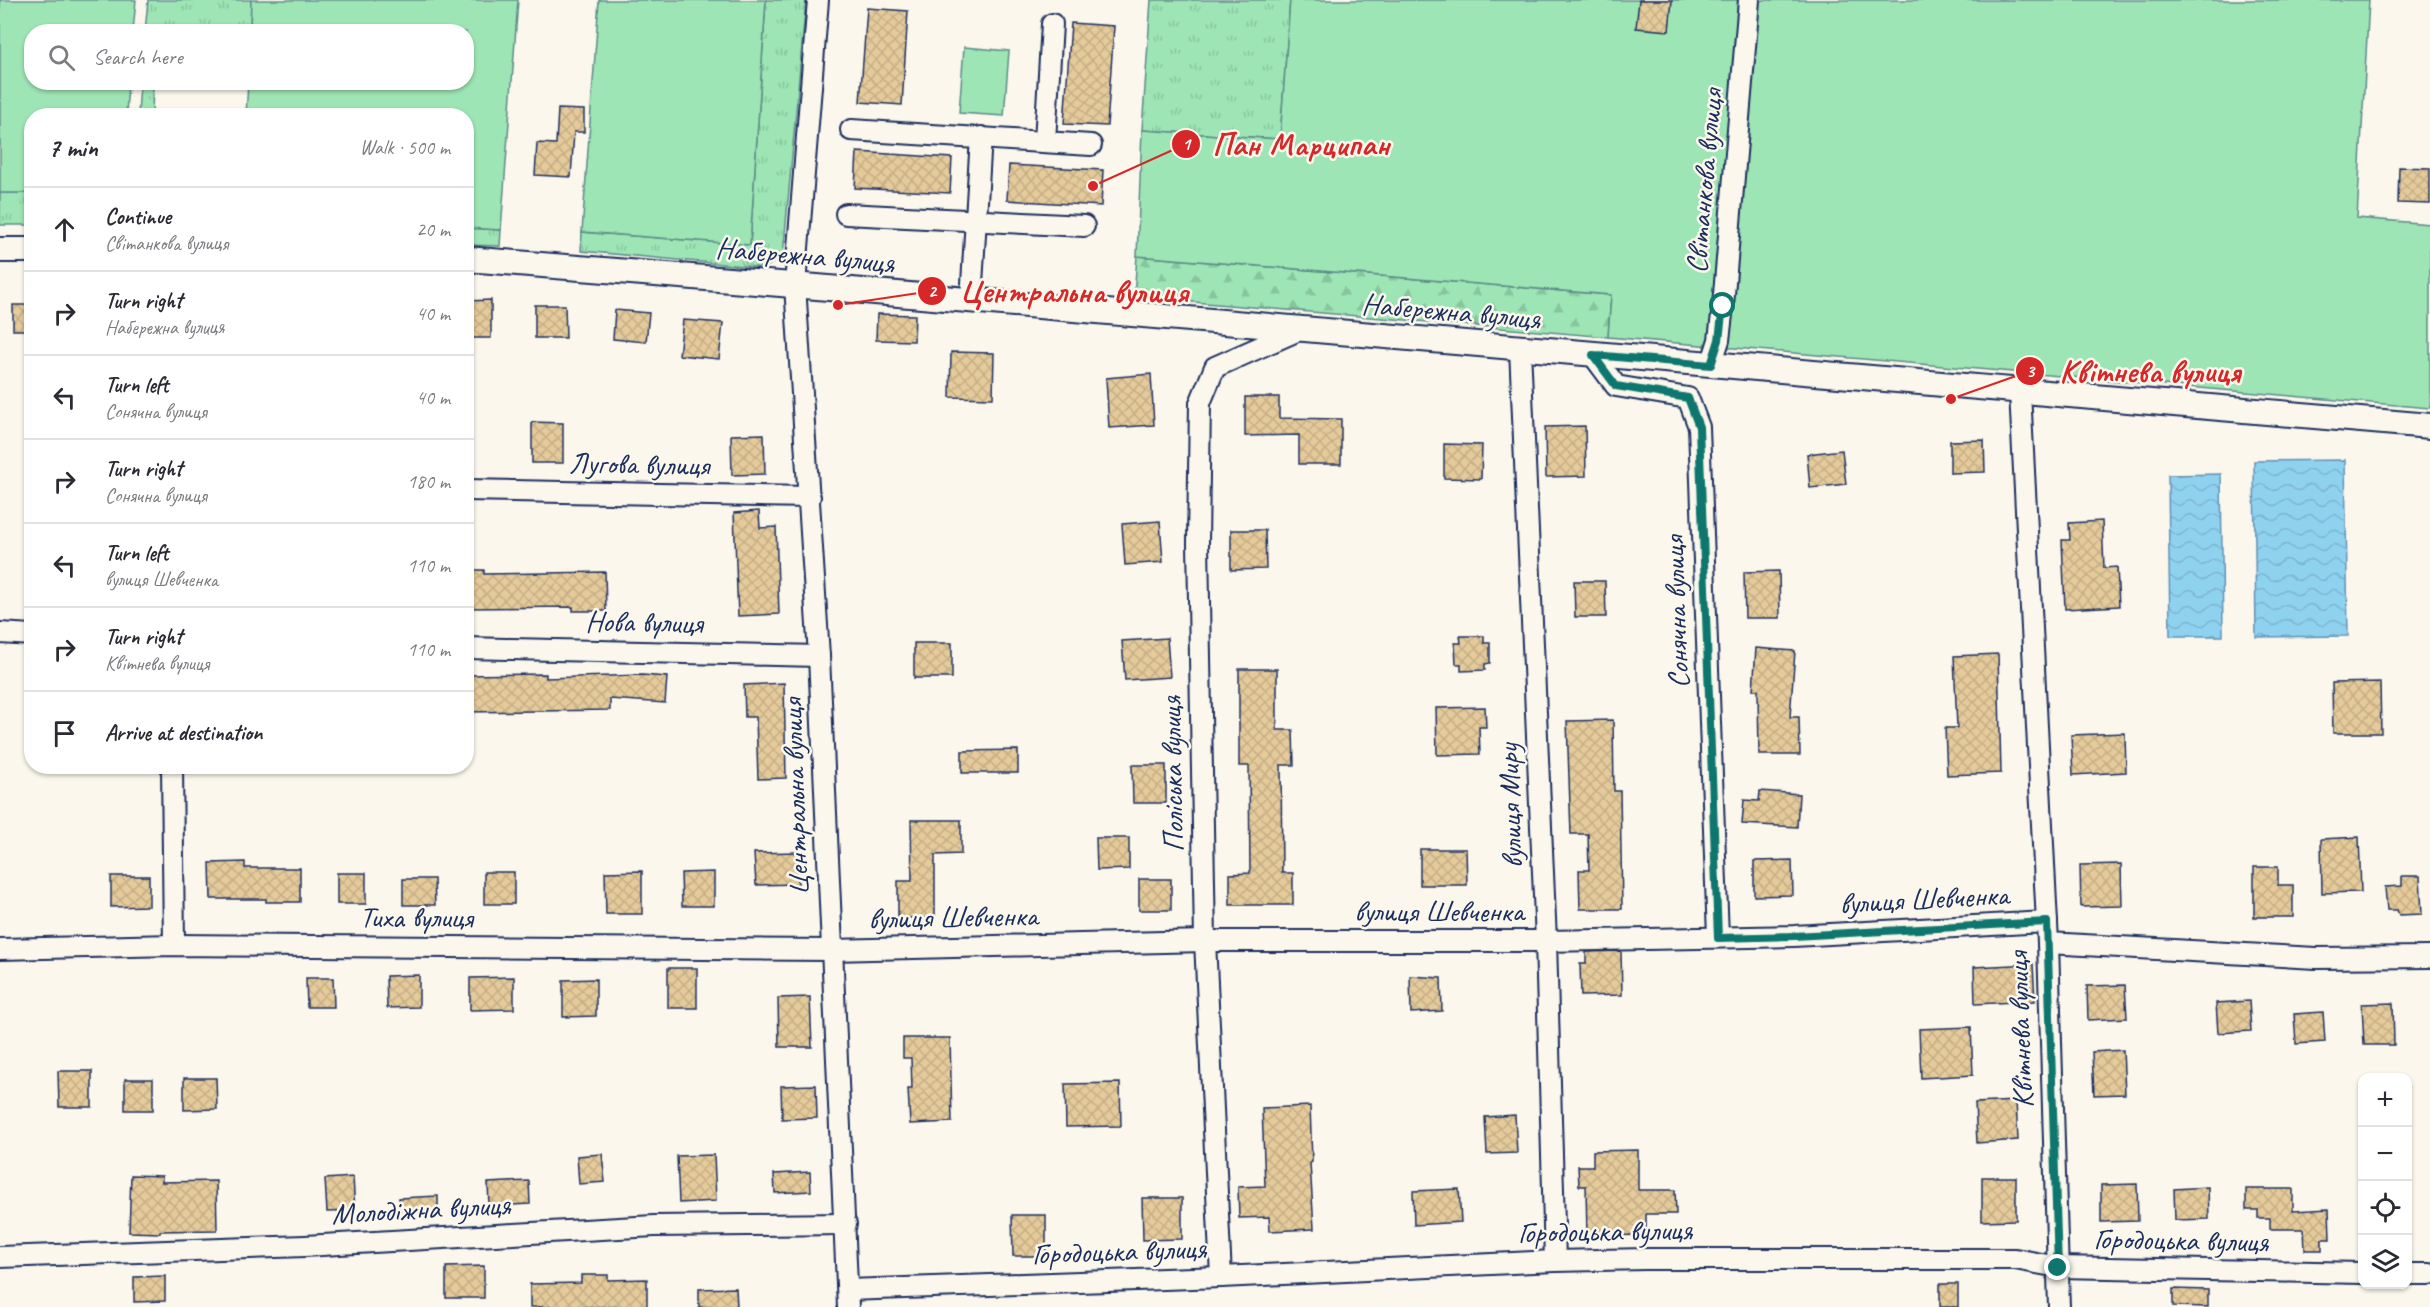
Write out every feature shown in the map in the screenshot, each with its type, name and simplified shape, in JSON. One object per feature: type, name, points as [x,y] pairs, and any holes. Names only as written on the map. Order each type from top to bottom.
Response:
[{"type":"street","name":"Центральна вулиця","points":[[818,0],[795,285],[819,656],[848,1299]]},
{"type":"street","name":"Світанкова вулиця","points":[[1711,365],[1719,340],[1723,306],[1749,0]]},
{"type":"street","points":[[1045,141],[1052,24]]},
{"type":"street","points":[[851,130],[1091,145]]},
{"type":"street","points":[[971,300],[981,137]]},
{"type":"street","points":[[846,214],[1084,226]]},
{"type":"street","points":[[0,250],[24,250]]},
{"type":"street","name":"Набережна вулиця","points":[[474,260],[795,285],[2430,426]]},
{"type":"street","name":"Поліська вулиця","points":[[1221,1277],[1206,941],[1198,543],[1200,403],[1215,367],[1301,329]]},
{"type":"street","name":"вулиця Миру","points":[[1520,348],[1546,941],[1555,1261]]},
{"type":"street","name":"Сонячна вулиця","points":[[1593,355],[1616,386],[1688,398],[1699,427],[1718,938]]},
{"type":"street","name":"Квітнева вулиця","points":[[2019,392],[2048,943],[2059,1307]]},
{"type":"street","name":"Лугова вулиця","points":[[474,490],[810,497]]},
{"type":"street","points":[[0,633],[24,634]]},
{"type":"street","name":"Нова вулиця","points":[[474,648],[819,656]]},
{"type":"street","points":[[172,774],[174,945]]},
{"type":"street","name":"вулиця Шевченка","points":[[832,950],[1206,941],[1546,941],[1718,938],[2047,922]]},
{"type":"street","points":[[2048,943],[2316,958],[2430,957]]},
{"type":"street","name":"Тиха вулиця","points":[[0,949],[174,945],[832,950]]},
{"type":"street","name":"Молодіжна вулиця","points":[[0,1257],[305,1246],[654,1226],[846,1224]]},
{"type":"street","name":"Городоцька вулиця","points":[[848,1299],[1221,1277],[1555,1261],[2015,1259],[2058,1268],[2358,1273]]},
{"type":"street","points":[[2412,1274],[2430,1274]]},
{"type":"green space","points":[[0,0],[136,0],[134,24],[24,24],[24,90],[128,90],[126,108],[24,108],[24,193],[0,193]]},
{"type":"green space","points":[[148,0],[251,0],[250,24],[146,24]]},
{"type":"green space","points":[[251,0],[518,0],[501,230],[474,228],[474,108],[246,108],[248,90],[474,90],[474,24],[250,24]]},
{"type":"green space","points":[[599,0],[766,0],[750,245],[582,232]]},
{"type":"green space","points":[[766,0],[806,0],[783,256],[765,268],[581,251],[582,232],[750,245]]},
{"type":"green space","points":[[1151,0],[1290,0],[1280,139],[1142,130]]},
{"type":"green space","points":[[1290,0],[2369,0],[2357,218],[2430,224],[2430,408],[1608,337],[1611,295],[1137,256],[1142,130],[1280,139]]},
{"type":"green space","points":[[964,47],[1009,51],[1004,116],[959,113]]},
{"type":"green space","points":[[140,90],[153,90],[152,108],[138,108]]},
{"type":"green space","points":[[0,193],[24,193],[24,225],[0,225]]},
{"type":"green space","points":[[474,228],[501,230],[500,246],[474,245]]},
{"type":"green space","points":[[1137,256],[1611,295],[1608,337],[1134,297]]},
{"type":"water","points":[[2345,460],[2348,636],[2256,637],[2254,461]]},
{"type":"water","points":[[2221,474],[2223,636],[2170,636],[2168,475]]},
{"type":"building","points":[[1639,0],[1672,0],[1669,31],[1636,28]]},
{"type":"building","points":[[867,8],[908,11],[902,105],[860,102]]},
{"type":"building","points":[[1071,23],[1114,26],[1107,126],[1064,124]]},
{"type":"building","points":[[558,109],[584,110],[584,132],[574,132],[571,177],[535,175],[537,143],[556,144]]},
{"type":"building","points":[[857,152],[952,158],[950,193],[855,188]]},
{"type":"building","points":[[1009,165],[1103,170],[1101,206],[1007,200]]},
{"type":"building","points":[[2399,167],[2430,168],[2430,204],[2398,203]]},
{"type":"building","points":[[491,300],[491,338],[474,338],[474,301]]},
{"type":"building","points":[[13,305],[24,305],[24,330],[13,330]]},
{"type":"building","points":[[535,305],[565,305],[566,338],[535,338]]},
{"type":"building","points":[[615,310],[649,313],[646,342],[613,339]]},
{"type":"building","points":[[877,314],[915,315],[914,341],[876,340]]},
{"type":"building","points":[[683,320],[723,323],[719,359],[679,355]]},
{"type":"building","points":[[951,352],[994,353],[993,398],[950,397]]},
{"type":"building","points":[[1151,374],[1154,425],[1109,428],[1106,378]]},
{"type":"building","points":[[1245,397],[1279,397],[1279,418],[1341,419],[1341,464],[1299,464],[1299,435],[1245,436]]},
{"type":"building","points":[[532,422],[563,423],[563,463],[532,463]]},
{"type":"building","points":[[1585,426],[1586,476],[1546,477],[1545,427]]},
{"type":"building","points":[[764,434],[765,474],[732,475],[731,435]]},
{"type":"building","points":[[1984,440],[1985,472],[1950,473],[1950,441]]},
{"type":"building","points":[[1444,444],[1482,445],[1481,479],[1444,478]]},
{"type":"building","points":[[1842,450],[1846,484],[1810,488],[1807,454]]},
{"type":"building","points":[[759,511],[760,528],[776,527],[779,614],[738,616],[734,513]]},
{"type":"building","points":[[1160,521],[1163,562],[1125,565],[1122,524]]},
{"type":"building","points":[[2102,521],[2104,568],[2117,567],[2119,606],[2065,609],[2062,540],[2070,540],[2069,523]]},
{"type":"building","points":[[1231,530],[1265,530],[1266,569],[1231,570]]},
{"type":"building","points":[[474,570],[484,570],[484,574],[605,572],[606,611],[573,611],[573,607],[474,608]]},
{"type":"building","points":[[1779,571],[1780,618],[1745,618],[1744,572]]},
{"type":"building","points":[[1574,581],[1605,581],[1606,617],[1575,617]]},
{"type":"building","points":[[1460,636],[1484,636],[1484,643],[1490,643],[1490,663],[1485,664],[1485,670],[1461,671],[1461,664],[1456,664],[1455,643],[1461,643]]},
{"type":"building","points":[[1167,638],[1170,677],[1125,680],[1122,641]]},
{"type":"building","points":[[914,643],[952,643],[952,678],[914,678]]},
{"type":"building","points":[[1756,648],[1795,651],[1790,717],[1799,717],[1800,755],[1759,755],[1758,690],[1753,690]]},
{"type":"building","points":[[1998,654],[2001,773],[1947,775],[1945,728],[1957,728],[1954,656]]},
{"type":"building","points":[[1239,669],[1277,669],[1277,730],[1293,730],[1294,765],[1281,765],[1282,873],[1293,873],[1293,905],[1230,905],[1230,874],[1250,873],[1249,766],[1239,766]]},
{"type":"building","points":[[546,674],[546,678],[642,675],[667,677],[665,703],[610,699],[610,710],[474,712],[474,675]]},
{"type":"building","points":[[2380,682],[2381,733],[2333,733],[2332,683]]},
{"type":"building","points":[[784,683],[786,778],[758,779],[756,717],[745,717],[744,685]]},
{"type":"building","points":[[1485,707],[1486,727],[1479,727],[1480,754],[1437,755],[1436,708]]},
{"type":"building","points":[[1613,720],[1614,791],[1620,791],[1622,909],[1580,909],[1579,870],[1589,870],[1588,834],[1571,834],[1567,721]]},
{"type":"building","points":[[2125,733],[2126,772],[2073,775],[2071,735]]},
{"type":"building","points":[[1018,750],[1018,773],[962,773],[962,751]]},
{"type":"building","points":[[1132,765],[1166,765],[1166,803],[1133,803]]},
{"type":"building","points":[[1760,791],[1799,794],[1797,827],[1742,824],[1744,800],[1759,801]]},
{"type":"building","points":[[911,820],[961,820],[961,854],[935,855],[935,918],[898,918],[898,881],[912,881]]},
{"type":"building","points":[[2359,837],[2361,892],[2322,893],[2321,839]]},
{"type":"building","points":[[1096,838],[1129,838],[1129,869],[1097,870]]},
{"type":"building","points":[[1420,849],[1466,849],[1467,885],[1420,885]]},
{"type":"building","points":[[797,852],[798,884],[756,885],[754,853]]},
{"type":"building","points":[[1792,860],[1793,895],[1754,896],[1754,861]]},
{"type":"building","points":[[245,862],[245,868],[300,868],[300,902],[266,902],[266,899],[211,899],[210,863]]},
{"type":"building","points":[[2121,864],[2122,906],[2081,907],[2080,865]]},
{"type":"building","points":[[2254,867],[2278,867],[2278,885],[2293,885],[2293,917],[2254,917]]},
{"type":"building","points":[[642,871],[642,914],[606,914],[605,872]]},
{"type":"building","points":[[484,872],[514,872],[514,904],[484,904]]},
{"type":"building","points":[[714,872],[714,906],[682,906],[681,873]]},
{"type":"building","points":[[337,873],[366,873],[366,904],[337,904]]},
{"type":"building","points":[[111,876],[149,876],[149,906],[111,907]]},
{"type":"building","points":[[2402,876],[2420,876],[2422,914],[2399,915],[2397,910],[2387,910],[2385,887],[2402,886]]},
{"type":"building","points":[[403,879],[434,879],[435,905],[403,905]]},
{"type":"building","points":[[1139,879],[1171,879],[1171,910],[1139,910]]},
{"type":"building","points":[[1621,951],[1622,995],[1581,996],[1580,964],[1586,964],[1586,952]]},
{"type":"building","points":[[2033,964],[2035,1001],[1975,1004],[1974,967]]},
{"type":"building","points":[[668,968],[697,968],[697,1008],[668,1008]]},
{"type":"building","points":[[419,975],[419,1007],[387,1008],[386,976]]},
{"type":"building","points":[[1410,976],[1441,978],[1442,1011],[1411,1013]]},
{"type":"building","points":[[514,977],[514,1009],[470,1010],[470,978]]},
{"type":"building","points":[[306,978],[333,978],[334,1007],[307,1007]]},
{"type":"building","points":[[596,979],[596,1016],[563,1017],[563,980]]},
{"type":"building","points":[[2125,985],[2127,1018],[2088,1020],[2087,986]]},
{"type":"building","points":[[810,997],[812,1047],[779,1047],[778,998]]},
{"type":"building","points":[[2249,1001],[2251,1031],[2218,1033],[2216,1003]]},
{"type":"building","points":[[2393,1003],[2394,1045],[2364,1045],[2362,1004]]},
{"type":"building","points":[[2323,1012],[2325,1042],[2296,1044],[2294,1014]]},
{"type":"building","points":[[1971,1027],[1973,1075],[1921,1078],[1919,1029]]},
{"type":"building","points":[[903,1038],[950,1038],[952,1122],[910,1124],[908,1089],[912,1089],[911,1058],[903,1058]]},
{"type":"building","points":[[2123,1050],[2125,1094],[2094,1095],[2092,1052]]},
{"type":"building","points":[[58,1071],[92,1071],[92,1107],[59,1107]]},
{"type":"building","points":[[184,1078],[216,1078],[217,1109],[184,1110]]},
{"type":"building","points":[[125,1079],[153,1079],[153,1110],[125,1110]]},
{"type":"building","points":[[1120,1083],[1121,1126],[1066,1127],[1065,1084]]},
{"type":"building","points":[[816,1085],[817,1118],[782,1119],[781,1086]]},
{"type":"building","points":[[2016,1101],[2018,1140],[1977,1143],[1975,1103]]},
{"type":"building","points":[[1310,1106],[1312,1162],[1310,1163],[1314,1229],[1270,1231],[1269,1217],[1239,1218],[1238,1187],[1265,1186],[1262,1108]]},
{"type":"building","points":[[1515,1115],[1517,1153],[1487,1154],[1485,1117]]},
{"type":"building","points":[[1638,1150],[1638,1190],[1675,1190],[1676,1214],[1646,1214],[1646,1235],[1587,1236],[1586,1186],[1579,1186],[1578,1166],[1593,1166],[1593,1151]]},
{"type":"building","points":[[602,1154],[605,1182],[579,1184],[577,1156]]},
{"type":"building","points":[[714,1155],[716,1201],[679,1203],[677,1156]]},
{"type":"building","points":[[810,1172],[811,1191],[775,1193],[774,1174]]},
{"type":"building","points":[[131,1175],[162,1176],[162,1182],[216,1181],[217,1230],[129,1232]]},
{"type":"building","points":[[353,1177],[355,1211],[327,1212],[325,1179]]},
{"type":"building","points":[[1982,1177],[2016,1177],[2016,1220],[1982,1221]]},
{"type":"building","points":[[529,1181],[530,1204],[489,1206],[488,1183]]},
{"type":"building","points":[[2137,1184],[2138,1221],[2101,1222],[2101,1185]]},
{"type":"building","points":[[2208,1187],[2209,1219],[2175,1220],[2174,1189]]},
{"type":"building","points":[[1459,1189],[1461,1222],[1414,1225],[1413,1191]]},
{"type":"building","points":[[2246,1189],[2293,1189],[2293,1211],[2329,1209],[2330,1239],[2322,1239],[2322,1250],[2305,1250],[2304,1229],[2270,1229],[2270,1218],[2258,1218],[2258,1210],[2246,1210]]},
{"type":"building","points":[[438,1196],[438,1212],[400,1214],[399,1198]]},
{"type":"building","points":[[1142,1198],[1182,1198],[1182,1239],[1143,1240]]},
{"type":"building","points":[[1012,1215],[1046,1215],[1046,1256],[1013,1256]]},
{"type":"building","points":[[484,1266],[484,1298],[446,1298],[446,1267]]},
{"type":"building","points":[[581,1275],[608,1275],[608,1280],[647,1279],[647,1307],[530,1307],[530,1284],[581,1283]]},
{"type":"building","points":[[165,1276],[165,1301],[134,1302],[134,1277]]},
{"type":"building","points":[[1940,1284],[1958,1284],[1958,1307],[1940,1307]]},
{"type":"building","points":[[736,1288],[737,1307],[699,1307],[699,1289]]},
{"type":"building","points":[[2173,1289],[2208,1290],[2208,1307],[2173,1306]]},
{"type":"place","name":"Пан Марципан","points":[[1093,186]]},
{"type":"place","name":"Центральна вулиця","points":[[838,305]]},
{"type":"place","name":"Квітнева вулиця","points":[[1951,399]]},
{"type":"route","points":[[1723,306],[1719,340],[1711,365],[1593,355],[1616,386],[1688,398],[1699,427],[1718,938],[2047,922],[2058,1268]]}]
